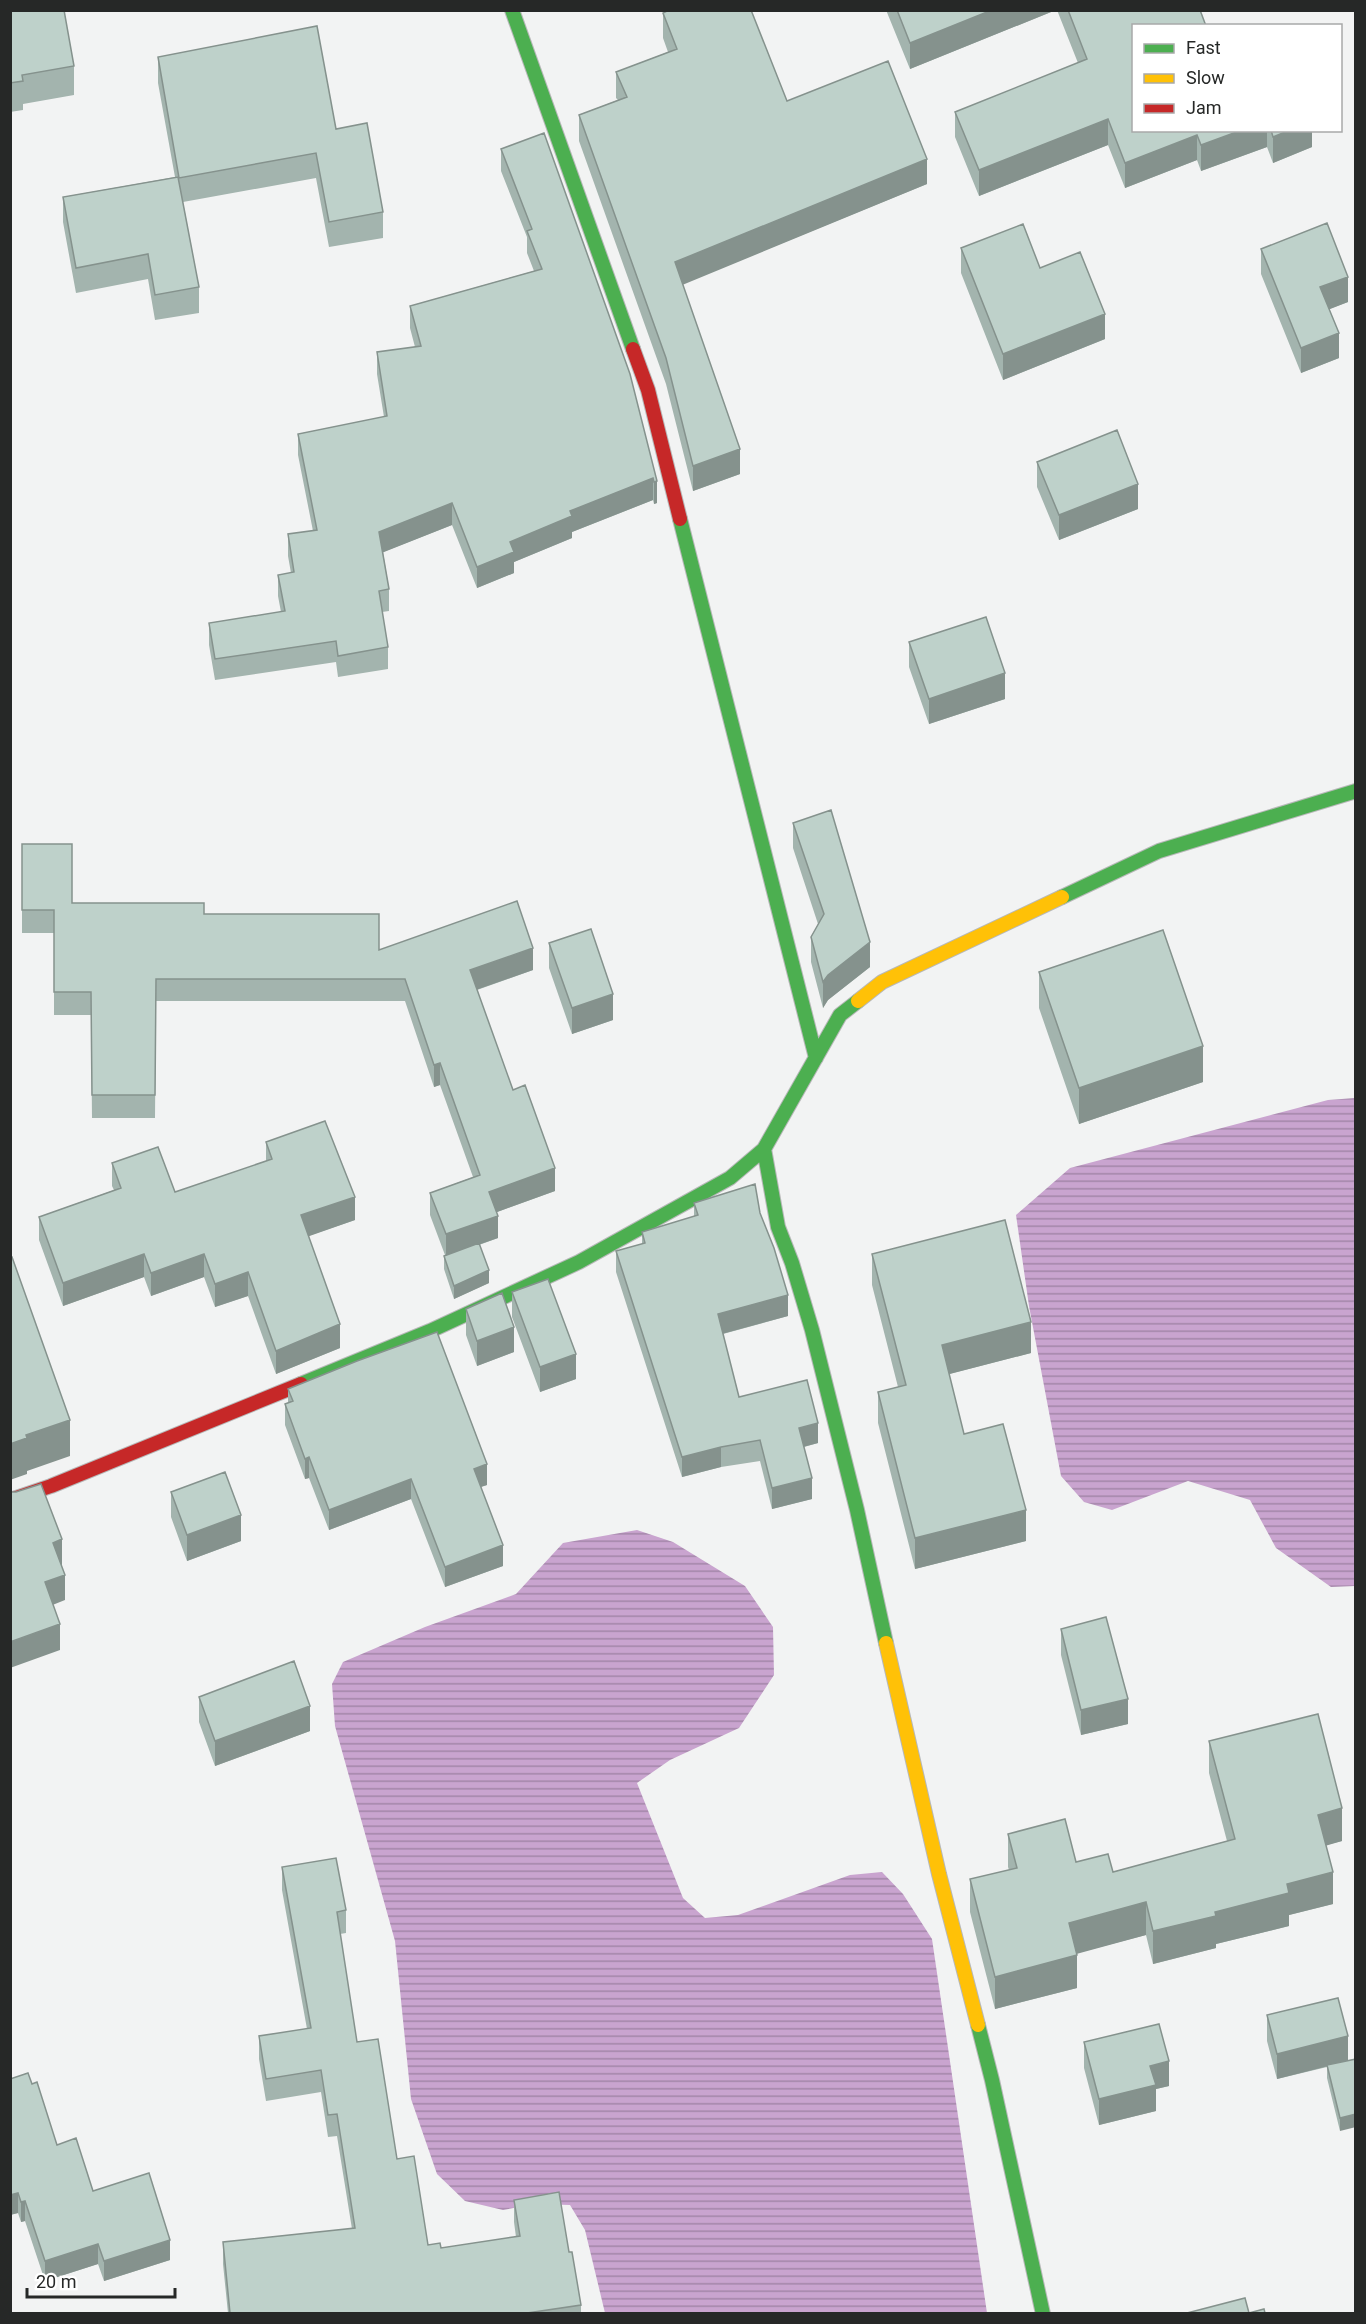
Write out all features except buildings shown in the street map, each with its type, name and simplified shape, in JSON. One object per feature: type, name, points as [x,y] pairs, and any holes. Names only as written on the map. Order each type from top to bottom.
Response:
[{"type":"street","points":[[512,10],[648,390],[816,1058]]},
{"type":"street","points":[[10,1500],[51,1486],[430,1331],[569,1267],[730,1178],[764,1149],[840,1016],[882,982],[1159,850],[1356,790]]},
{"type":"street","points":[[764,1149],[778,1227],[812,1330],[857,1510],[939,1874],[992,2080],[1043,2313]]},
{"type":"shaded area","points":[[1355,1098],[1355,1586],[1331,1587],[1276,1548],[1250,1500],[1188,1481],[1112,1510],[1084,1502],[1061,1476],[1029,1306],[1016,1215],[1070,1168],[1328,1100]]},
{"type":"shaded area","points":[[637,1530],[673,1542],[745,1586],[773,1627],[774,1675],[739,1728],[670,1760],[637,1783],[683,1898],[705,1918],[738,1915],[850,1875],[882,1872],[903,1894],[932,1939],[987,2313],[605,2313],[585,2230],[570,2205],[535,2204],[503,2210],[465,2201],[437,2174],[411,2099],[395,1941],[335,1726],[332,1684],[343,1662],[425,1627],[516,1594],[563,1543]]},
{"type":"traffic: fast","points":[[512,10],[633,349]]},
{"type":"traffic: fast","points":[[680,519],[816,1058]]},
{"type":"traffic: fast","points":[[1062,897],[1159,851],[1356,791]]},
{"type":"traffic: fast","points":[[301,1384],[430,1331],[579,1262],[730,1178],[764,1149],[840,1015],[858,1001]]},
{"type":"traffic: fast","points":[[764,1149],[778,1227],[792,1263],[812,1330],[857,1510],[886,1643]]},
{"type":"traffic: fast","points":[[978,2025],[1043,2314]]},
{"type":"traffic: slow","points":[[858,1001],[882,982],[1062,897]]},
{"type":"traffic: slow","points":[[886,1643],[939,1874],[978,2025]]},
{"type":"traffic: jam","points":[[633,349],[648,390],[680,519]]},
{"type":"traffic: jam","points":[[10,1500],[51,1486],[301,1384]]}]
